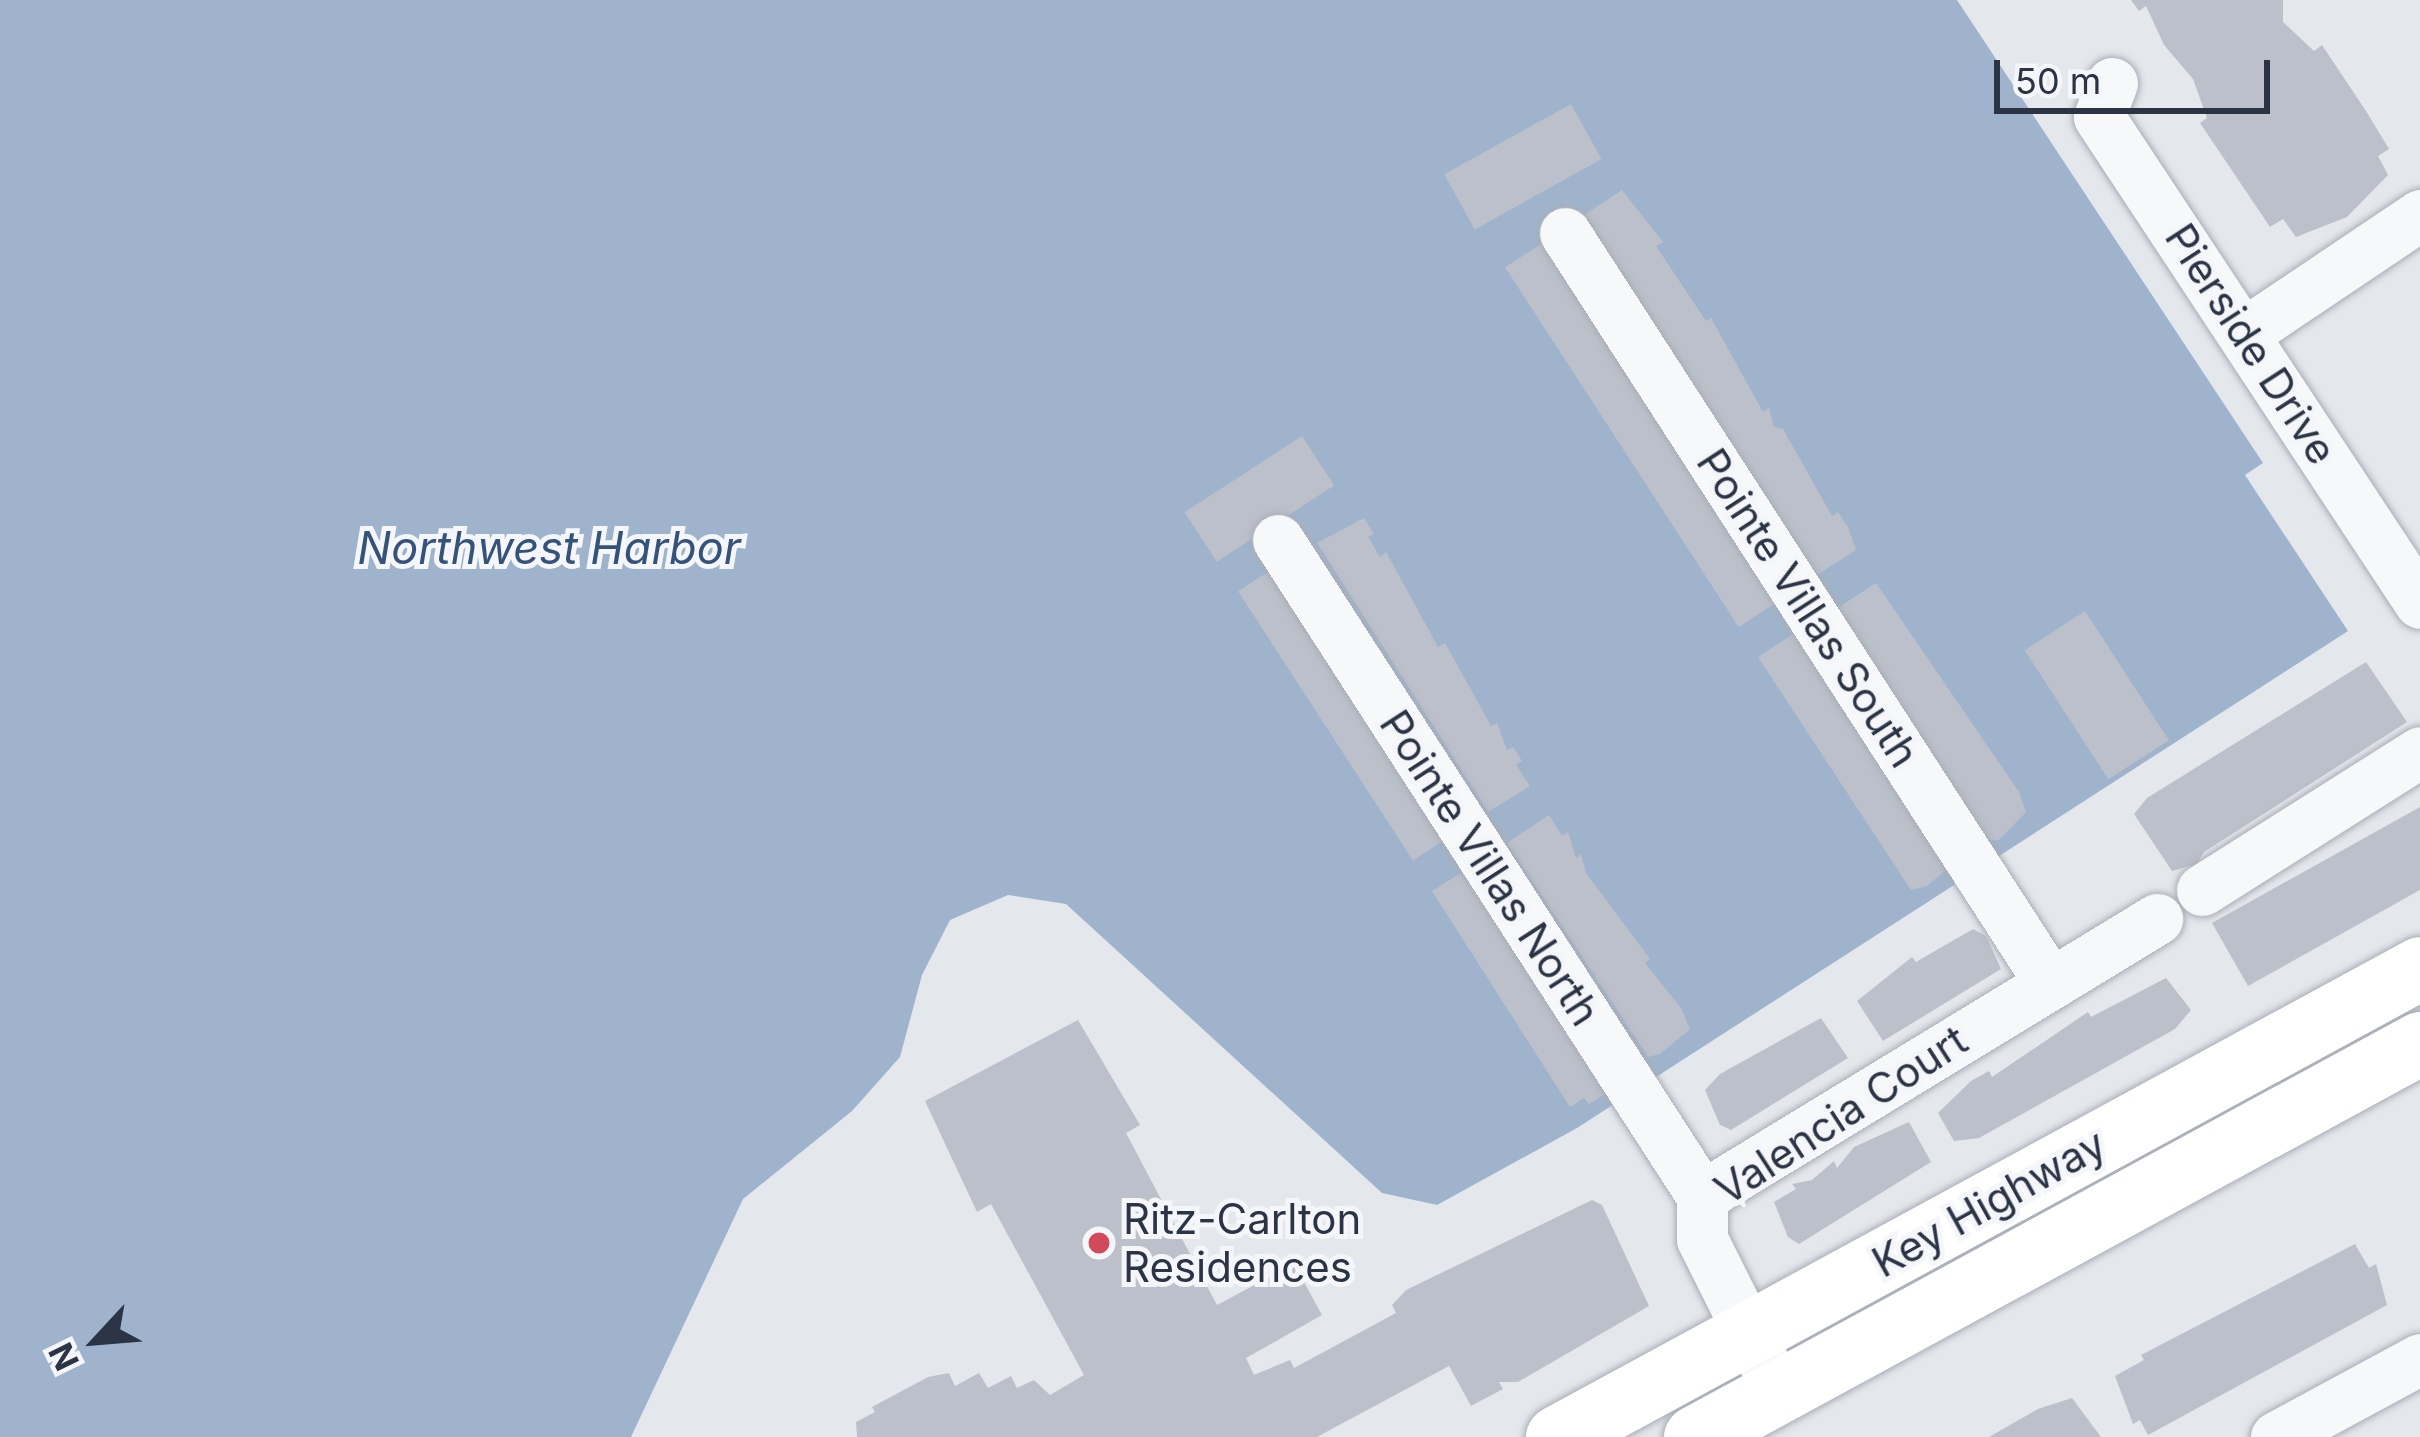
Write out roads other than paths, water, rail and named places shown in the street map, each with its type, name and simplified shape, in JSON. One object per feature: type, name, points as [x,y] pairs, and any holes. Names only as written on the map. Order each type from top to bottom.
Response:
[{"type":"main road","name":"Key Highway","points":[[1557,1437],[2420,968]]},
{"type":"main road","name":"Key Highway","points":[[1696,1437],[2420,1043]]},
{"type":"street","name":"Pierside Drive","points":[[2112,83],[2099,117],[2246,332],[2420,604]]},
{"type":"street","points":[[2246,332],[2420,215]]},
{"type":"street","name":"Pointe Villas South","points":[[1565,233],[2050,983]]},
{"type":"street","name":"Pointe Villas North","points":[[1278,540],[1702,1196]]},
{"type":"street","points":[[2202,890],[2420,752]]},
{"type":"street","name":"Valencia Court","points":[[1779,1393],[1702,1239],[1702,1196],[2157,919]]},
{"type":"street","points":[[2276,1437],[2420,1359]]},
{"type":"water","name":"Northwest Harbor","points":[[0,0],[1957,0],[2263,463],[2245,475],[2348,631],[1577,1128],[1437,1205],[1382,1193],[1066,904],[1008,895],[950,920],[922,975],[900,1057],[852,1111],[743,1199],[631,1437],[0,1437]]},
{"type":"place","name":"Ritz-Carlton Residences","points":[[1099,1243]]}]
